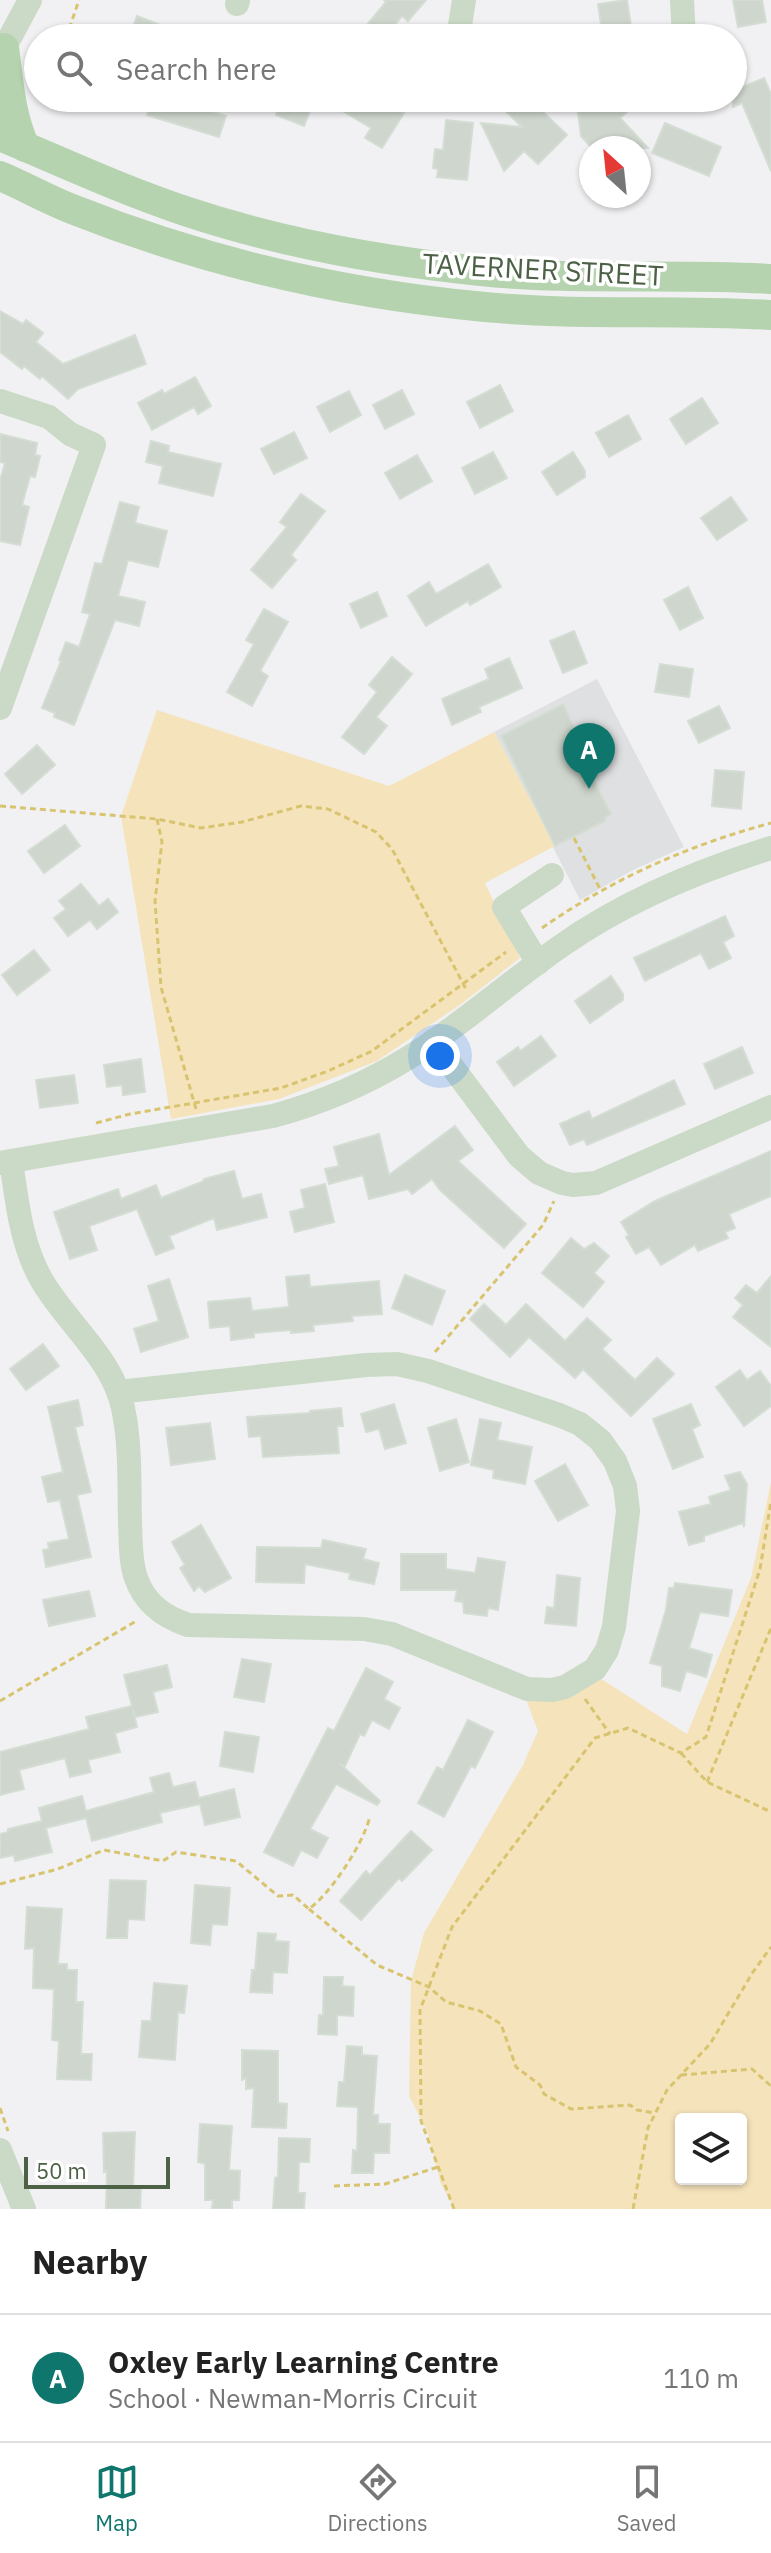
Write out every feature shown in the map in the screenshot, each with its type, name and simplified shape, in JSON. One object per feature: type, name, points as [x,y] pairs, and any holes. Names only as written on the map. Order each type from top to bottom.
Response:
[{"type":"main road","points":[[2,52],[16,127],[12,142]]},
{"type":"main road","name":"TAVERNER STREET","points":[[12,142],[85,174],[184,210],[262,233],[383,259],[508,273],[771,279]]},
{"type":"main road","name":"TAVERNER STREET","points":[[4,180],[173,246],[278,276],[383,296],[488,308],[718,311],[771,315]]},
{"type":"street","points":[[2,52],[30,0]]},
{"type":"street","points":[[460,24],[464,0]]},
{"type":"street","points":[[682,0],[683,24]]},
{"type":"street","points":[[0,401],[49,417],[70,434],[94,445],[0,708]]},
{"type":"street","points":[[118,1392],[397,1364],[420,1369],[580,1424],[600,1440],[615,1461],[625,1486],[628,1511],[614,1627],[607,1650],[595,1669],[574,1682],[552,1690],[527,1689],[392,1634],[364,1629],[188,1625],[170,1619],[153,1606],[136,1578],[131,1557],[127,1437],[118,1392],[105,1367],[42,1281],[29,1256],[5,1162],[273,1116],[357,1087],[408,1058],[563,944],[622,908],[684,878],[771,848]]},
{"type":"street","points":[[538,963],[504,907],[552,875]]},
{"type":"street","points":[[433,1041],[519,1156],[539,1173],[562,1183],[596,1183],[771,1107]]},
{"type":"street","points":[[0,2150],[24,2209]]},
{"type":"path","points":[[71,24],[79,0]]},
{"type":"path","points":[[0,806],[157,819],[201,828],[242,822],[301,806],[328,809],[376,832],[392,849],[476,1009]]},
{"type":"path","points":[[157,819],[162,842],[155,901],[161,987],[195,1102],[281,1088],[372,1051],[567,910],[621,879],[689,848],[771,823]]},
{"type":"path","points":[[574,838],[601,891]]},
{"type":"path","points":[[420,1369],[543,1225],[562,1183]]},
{"type":"path","points":[[681,1753],[706,1737],[760,1569],[771,1501]]},
{"type":"path","points":[[0,1701],[144,1617],[153,1606]]},
{"type":"path","points":[[707,1782],[771,1630]]},
{"type":"path","points":[[574,1682],[610,1734]]},
{"type":"path","points":[[454,2209],[421,2121],[420,2010],[452,1927],[595,1738],[628,1728],[681,1753],[707,1782],[771,1812]]},
{"type":"path","points":[[309,1909],[320,1901],[357,1849],[370,1816]]},
{"type":"path","points":[[0,1884],[58,1869],[104,1850],[163,1861],[176,1852],[236,1861],[278,1896],[293,1895],[377,1965],[429,1987],[446,2002],[480,2011],[501,2024],[516,2067],[540,2085],[544,2094],[571,2109],[630,2105],[637,2110],[655,2113]]},
{"type":"path","points":[[633,2209],[648,2128],[667,2090],[710,2044],[771,1947]]},
{"type":"path","points":[[681,2075],[752,2069],[771,2086]]},
{"type":"path","points":[[334,2186],[385,2184],[438,2167]]},
{"type":"shaded area","points":[[597,679],[684,847],[631,871],[580,900],[494,732]]},
{"type":"shaded area","points":[[157,710],[389,786],[494,732],[555,846],[485,883],[520,958],[461,1004],[377,1061],[279,1099],[171,1119],[121,816]]},
{"type":"shaded area","points":[[771,1482],[771,2209],[455,2209],[441,2184],[427,2131],[409,2096],[411,1981],[424,1933],[523,1765],[538,1731],[524,1694],[595,1675],[687,1734],[751,1578]]},
{"type":"building","points":[[384,0],[426,0],[408,21],[402,16],[395,24],[368,24],[386,2]]},
{"type":"building","points":[[627,0],[631,24],[601,24],[598,4]]},
{"type":"building","points":[[733,0],[762,0],[766,22],[737,24]]},
{"type":"building","points":[[137,16],[158,24],[134,24]]},
{"type":"building","points":[[764,78],[771,94],[771,171],[746,112],[747,85]]},
{"type":"building","points":[[148,112],[213,112],[226,116],[219,137],[147,115]]},
{"type":"building","points":[[277,112],[310,112],[304,126],[276,115]]},
{"type":"building","points":[[344,112],[404,113],[382,148],[365,138],[371,128]]},
{"type":"building","points":[[506,112],[543,112],[567,135],[538,164],[524,151],[504,171],[481,123],[522,127]]},
{"type":"building","points":[[579,112],[627,112],[620,118],[637,136],[581,136]]},
{"type":"building","points":[[446,120],[473,123],[467,180],[437,177],[438,169],[433,168],[435,149],[443,150]]},
{"type":"building","points":[[665,123],[721,147],[709,176],[652,153]]},
{"type":"building","points":[[0,311],[23,324],[26,320],[43,333],[36,342],[63,364],[135,335],[146,364],[78,389],[68,399],[42,376],[40,379],[24,366],[22,369],[0,352]]},
{"type":"building","points":[[195,377],[211,406],[198,414],[194,407],[152,430],[138,403],[162,390],[164,394]]},
{"type":"building","points":[[500,385],[513,411],[480,428],[467,402]]},
{"type":"building","points":[[402,390],[414,414],[385,429],[373,405]]},
{"type":"building","points":[[349,391],[361,415],[330,432],[317,407]]},
{"type":"building","points":[[702,398],[718,423],[686,444],[670,419]]},
{"type":"building","points":[[628,415],[641,439],[609,457],[596,433]]},
{"type":"building","points":[[294,432],[307,458],[274,474],[261,449]]},
{"type":"building","points":[[0,434],[37,443],[35,455],[40,456],[35,477],[30,476],[22,505],[29,507],[20,545],[0,541],[0,481],[5,463],[0,462]]},
{"type":"building","points":[[151,441],[169,446],[168,452],[221,464],[213,496],[159,483],[163,466],[146,462]]},
{"type":"building","points":[[493,452],[507,478],[475,494],[462,468]]},
{"type":"building","points":[[573,452],[585,471],[585,477],[557,495],[542,472]]},
{"type":"building","points":[[417,455],[432,481],[400,499],[385,473]]},
{"type":"building","points":[[301,494],[325,511],[291,555],[296,560],[272,588],[251,570],[287,527],[280,522]]},
{"type":"building","points":[[731,497],[747,520],[717,540],[701,518]]},
{"type":"building","points":[[120,502],[139,507],[135,523],[167,531],[158,567],[128,560],[118,596],[145,602],[139,626],[115,620],[74,725],[42,708],[66,642],[79,647],[90,614],[82,612],[95,563],[102,564]]},
{"type":"building","points":[[488,564],[501,587],[470,605],[468,601],[426,626],[408,596],[429,582],[436,594]]},
{"type":"building","points":[[688,587],[703,618],[680,630],[664,600]]},
{"type":"building","points":[[377,592],[387,616],[361,628],[350,604]]},
{"type":"building","points":[[264,609],[288,622],[260,671],[268,676],[252,706],[227,692],[254,644],[246,640]]},
{"type":"building","points":[[574,631],[587,663],[563,673],[550,641]]},
{"type":"building","points":[[392,657],[412,674],[376,717],[387,726],[364,754],[342,737],[377,692],[369,685]]},
{"type":"building","points":[[509,658],[522,688],[479,707],[481,712],[452,725],[442,699],[489,679],[485,669]]},
{"type":"building","points":[[660,664],[693,669],[689,697],[655,692]]},
{"type":"building","points":[[563,704],[598,777],[593,779],[611,814],[604,818],[605,821],[555,846],[501,736]]},
{"type":"building","points":[[719,706],[730,728],[699,743],[688,721]]},
{"type":"building","points":[[37,745],[55,765],[22,794],[5,774]]},
{"type":"building","points":[[715,770],[744,772],[741,809],[712,806]]},
{"type":"building","points":[[65,825],[80,846],[44,873],[28,851]]},
{"type":"building","points":[[81,884],[99,906],[108,899],[118,912],[97,929],[90,920],[68,936],[54,918],[66,909],[59,901]]},
{"type":"building","points":[[725,916],[734,936],[723,942],[731,958],[709,969],[701,953],[645,981],[634,958]]},
{"type":"building","points":[[34,950],[50,970],[17,995],[2,975]]},
{"type":"building","points":[[611,976],[623,994],[623,1000],[590,1023],[575,1001]]},
{"type":"building","points":[[541,1036],[556,1056],[514,1086],[497,1062]]},
{"type":"building","points":[[742,1047],[753,1073],[715,1089],[704,1064]]},
{"type":"building","points":[[141,1059],[145,1092],[123,1095],[122,1085],[107,1087],[104,1065]]},
{"type":"building","points":[[74,1075],[78,1103],[40,1108],[36,1080]]},
{"type":"building","points":[[674,1080],[685,1104],[587,1145],[584,1139],[570,1145],[560,1124],[589,1111],[592,1119]]},
{"type":"building","points":[[455,1126],[473,1150],[458,1161],[526,1224],[504,1248],[440,1190],[432,1179],[412,1194],[408,1189],[369,1199],[363,1175],[329,1184],[325,1169],[339,1166],[334,1147],[379,1134],[389,1175]]},
{"type":"building","points":[[771,1151],[771,1196],[729,1214],[735,1228],[725,1232],[728,1238],[698,1251],[695,1245],[661,1265],[649,1247],[636,1254],[621,1222],[655,1201]]},
{"type":"building","points":[[234,1171],[242,1199],[261,1194],[267,1217],[217,1230],[214,1218],[169,1236],[174,1248],[156,1255],[137,1209],[89,1226],[97,1250],[70,1259],[54,1212],[118,1189],[121,1199],[156,1185],[161,1198],[204,1179]]},
{"type":"building","points":[[325,1184],[334,1222],[295,1232],[290,1212],[305,1208],[301,1190]]},
{"type":"building","points":[[571,1238],[584,1249],[594,1243],[609,1256],[594,1273],[604,1282],[583,1307],[542,1273]]},
{"type":"building","points":[[309,1275],[310,1287],[379,1281],[382,1314],[352,1316],[353,1321],[313,1325],[314,1331],[254,1333],[254,1337],[231,1340],[230,1326],[210,1328],[208,1302],[250,1298],[252,1311],[289,1307],[286,1277]]},
{"type":"building","points":[[405,1275],[445,1291],[432,1325],[392,1308]]},
{"type":"building","points":[[771,1276],[771,1347],[733,1317],[743,1305],[735,1298],[746,1285],[757,1293]]},
{"type":"building","points":[[169,1279],[188,1337],[141,1352],[134,1329],[159,1321],[148,1286]]},
{"type":"building","points":[[484,1304],[506,1325],[526,1304],[565,1341],[587,1318],[611,1340],[602,1349],[635,1380],[657,1358],[674,1374],[631,1416],[583,1369],[575,1378],[529,1337],[510,1357],[470,1319]]},
{"type":"building","points":[[43,1344],[59,1366],[26,1390],[10,1369]]},
{"type":"building","points":[[740,1370],[747,1380],[760,1371],[771,1386],[771,1406],[744,1426],[716,1387]]},
{"type":"building","points":[[78,1400],[83,1425],[75,1427],[91,1492],[77,1495],[91,1557],[46,1567],[43,1550],[49,1549],[48,1543],[69,1539],[60,1500],[48,1502],[42,1477],[63,1472],[48,1407]]},
{"type":"building","points":[[394,1404],[406,1443],[385,1449],[379,1429],[366,1432],[361,1414]]},
{"type":"building","points":[[691,1404],[700,1425],[692,1429],[703,1457],[673,1469],[653,1419]]},
{"type":"building","points":[[341,1408],[343,1426],[337,1426],[339,1453],[263,1457],[261,1436],[249,1437],[247,1417]]},
{"type":"building","points":[[456,1419],[469,1462],[440,1471],[428,1428]]},
{"type":"building","points":[[480,1419],[501,1423],[497,1440],[532,1447],[525,1484],[493,1478],[494,1470],[471,1465]]},
{"type":"building","points":[[210,1423],[215,1459],[171,1465],[166,1428]]},
{"type":"building","points":[[565,1464],[588,1505],[558,1521],[535,1481]]},
{"type":"building","points":[[740,1472],[747,1484],[744,1527],[743,1523],[704,1536],[704,1541],[689,1545],[679,1512],[711,1504],[709,1497],[731,1490],[725,1476]]},
{"type":"building","points":[[201,1525],[231,1578],[205,1592],[199,1586],[194,1591],[180,1568],[185,1565],[172,1542]]},
{"type":"building","points":[[323,1540],[366,1549],[363,1559],[379,1563],[374,1584],[349,1579],[350,1573],[305,1564],[304,1583],[256,1582],[257,1547],[321,1548]]},
{"type":"building","points":[[401,1554],[446,1554],[446,1569],[475,1573],[478,1558],[505,1562],[498,1610],[488,1608],[487,1616],[464,1613],[463,1602],[455,1601],[457,1590],[401,1590]]},
{"type":"building","points":[[557,1575],[580,1578],[576,1626],[545,1623],[547,1607],[554,1608]]},
{"type":"building","points":[[675,1583],[732,1590],[728,1616],[700,1612],[689,1648],[712,1655],[706,1677],[686,1671],[680,1691],[662,1686],[662,1666],[650,1663],[666,1610],[669,1588],[674,1588]]},
{"type":"building","points":[[89,1591],[95,1616],[49,1626],[43,1600]]},
{"type":"building","points":[[242,1659],[271,1664],[264,1702],[234,1697]]},
{"type":"building","points":[[167,1665],[172,1687],[153,1692],[158,1712],[135,1717],[133,1709],[137,1727],[115,1733],[120,1752],[88,1760],[91,1772],[70,1777],[65,1758],[19,1770],[24,1789],[0,1795],[0,1752],[89,1729],[86,1717],[132,1706],[124,1675]]},
{"type":"building","points":[[366,1668],[393,1682],[384,1699],[400,1708],[389,1729],[372,1720],[364,1736],[360,1734],[345,1766],[340,1764],[380,1801],[377,1805],[336,1784],[310,1829],[328,1838],[317,1858],[301,1850],[293,1866],[264,1852],[328,1728],[334,1731]]},
{"type":"building","points":[[468,1720],[493,1732],[444,1817],[418,1803],[437,1767],[443,1770]]},
{"type":"building","points":[[225,1732],[259,1737],[253,1772],[220,1766]]},
{"type":"building","points":[[169,1773],[173,1787],[195,1782],[199,1798],[234,1789],[240,1817],[205,1825],[200,1804],[160,1813],[162,1822],[92,1841],[86,1818],[46,1828],[52,1852],[15,1861],[14,1855],[0,1858],[0,1834],[8,1832],[8,1829],[42,1821],[39,1808],[82,1796],[86,1811],[154,1792],[150,1778]]},
{"type":"building","points":[[411,1831],[432,1850],[402,1881],[399,1878],[361,1920],[340,1901],[366,1871],[370,1875]]},
{"type":"building","points":[[110,1880],[146,1881],[144,1920],[128,1919],[127,1938],[107,1938]]},
{"type":"building","points":[[195,1885],[230,1888],[227,1925],[212,1924],[210,1945],[191,1943]]},
{"type":"building","points":[[27,1907],[62,1909],[58,1964],[67,1964],[67,1970],[77,1970],[76,2002],[83,2002],[81,2054],[92,2054],[91,2080],[57,2079],[59,2041],[52,2040],[54,1989],[33,1988],[34,1948],[25,1949]]},
{"type":"building","points":[[258,1933],[276,1934],[275,1941],[289,1942],[287,1973],[273,1972],[272,1993],[250,1992]]},
{"type":"building","points":[[324,1977],[343,1977],[342,1986],[354,1987],[353,2016],[337,2015],[337,2035],[318,2034],[319,2015],[323,2015]]},
{"type":"building","points":[[154,1983],[187,1986],[184,2013],[178,2012],[175,2060],[139,2057],[142,2021],[151,2021]]},
{"type":"building","points":[[347,2046],[362,2047],[362,2055],[377,2056],[373,2115],[378,2115],[378,2124],[390,2124],[389,2153],[374,2153],[373,2173],[352,2173],[353,2150],[357,2151],[358,2107],[337,2106],[339,2082],[344,2082]]},
{"type":"building","points":[[242,2050],[278,2051],[278,2103],[287,2104],[286,2128],[252,2127],[254,2088],[246,2089],[246,2078],[242,2080]]},
{"type":"building","points":[[200,2124],[232,2126],[229,2170],[240,2171],[239,2200],[232,2200],[232,2209],[212,2209],[213,2200],[205,2200],[205,2164],[198,2162]]},
{"type":"building","points":[[135,2132],[133,2187],[141,2188],[140,2209],[106,2209],[107,2171],[104,2172],[103,2133]]},
{"type":"building","points":[[279,2138],[310,2139],[309,2162],[299,2162],[298,2193],[305,2193],[304,2209],[273,2209]]},
{"type":"place","name":"Oxley Early Learning Centre","points":[[589,789]]}]
